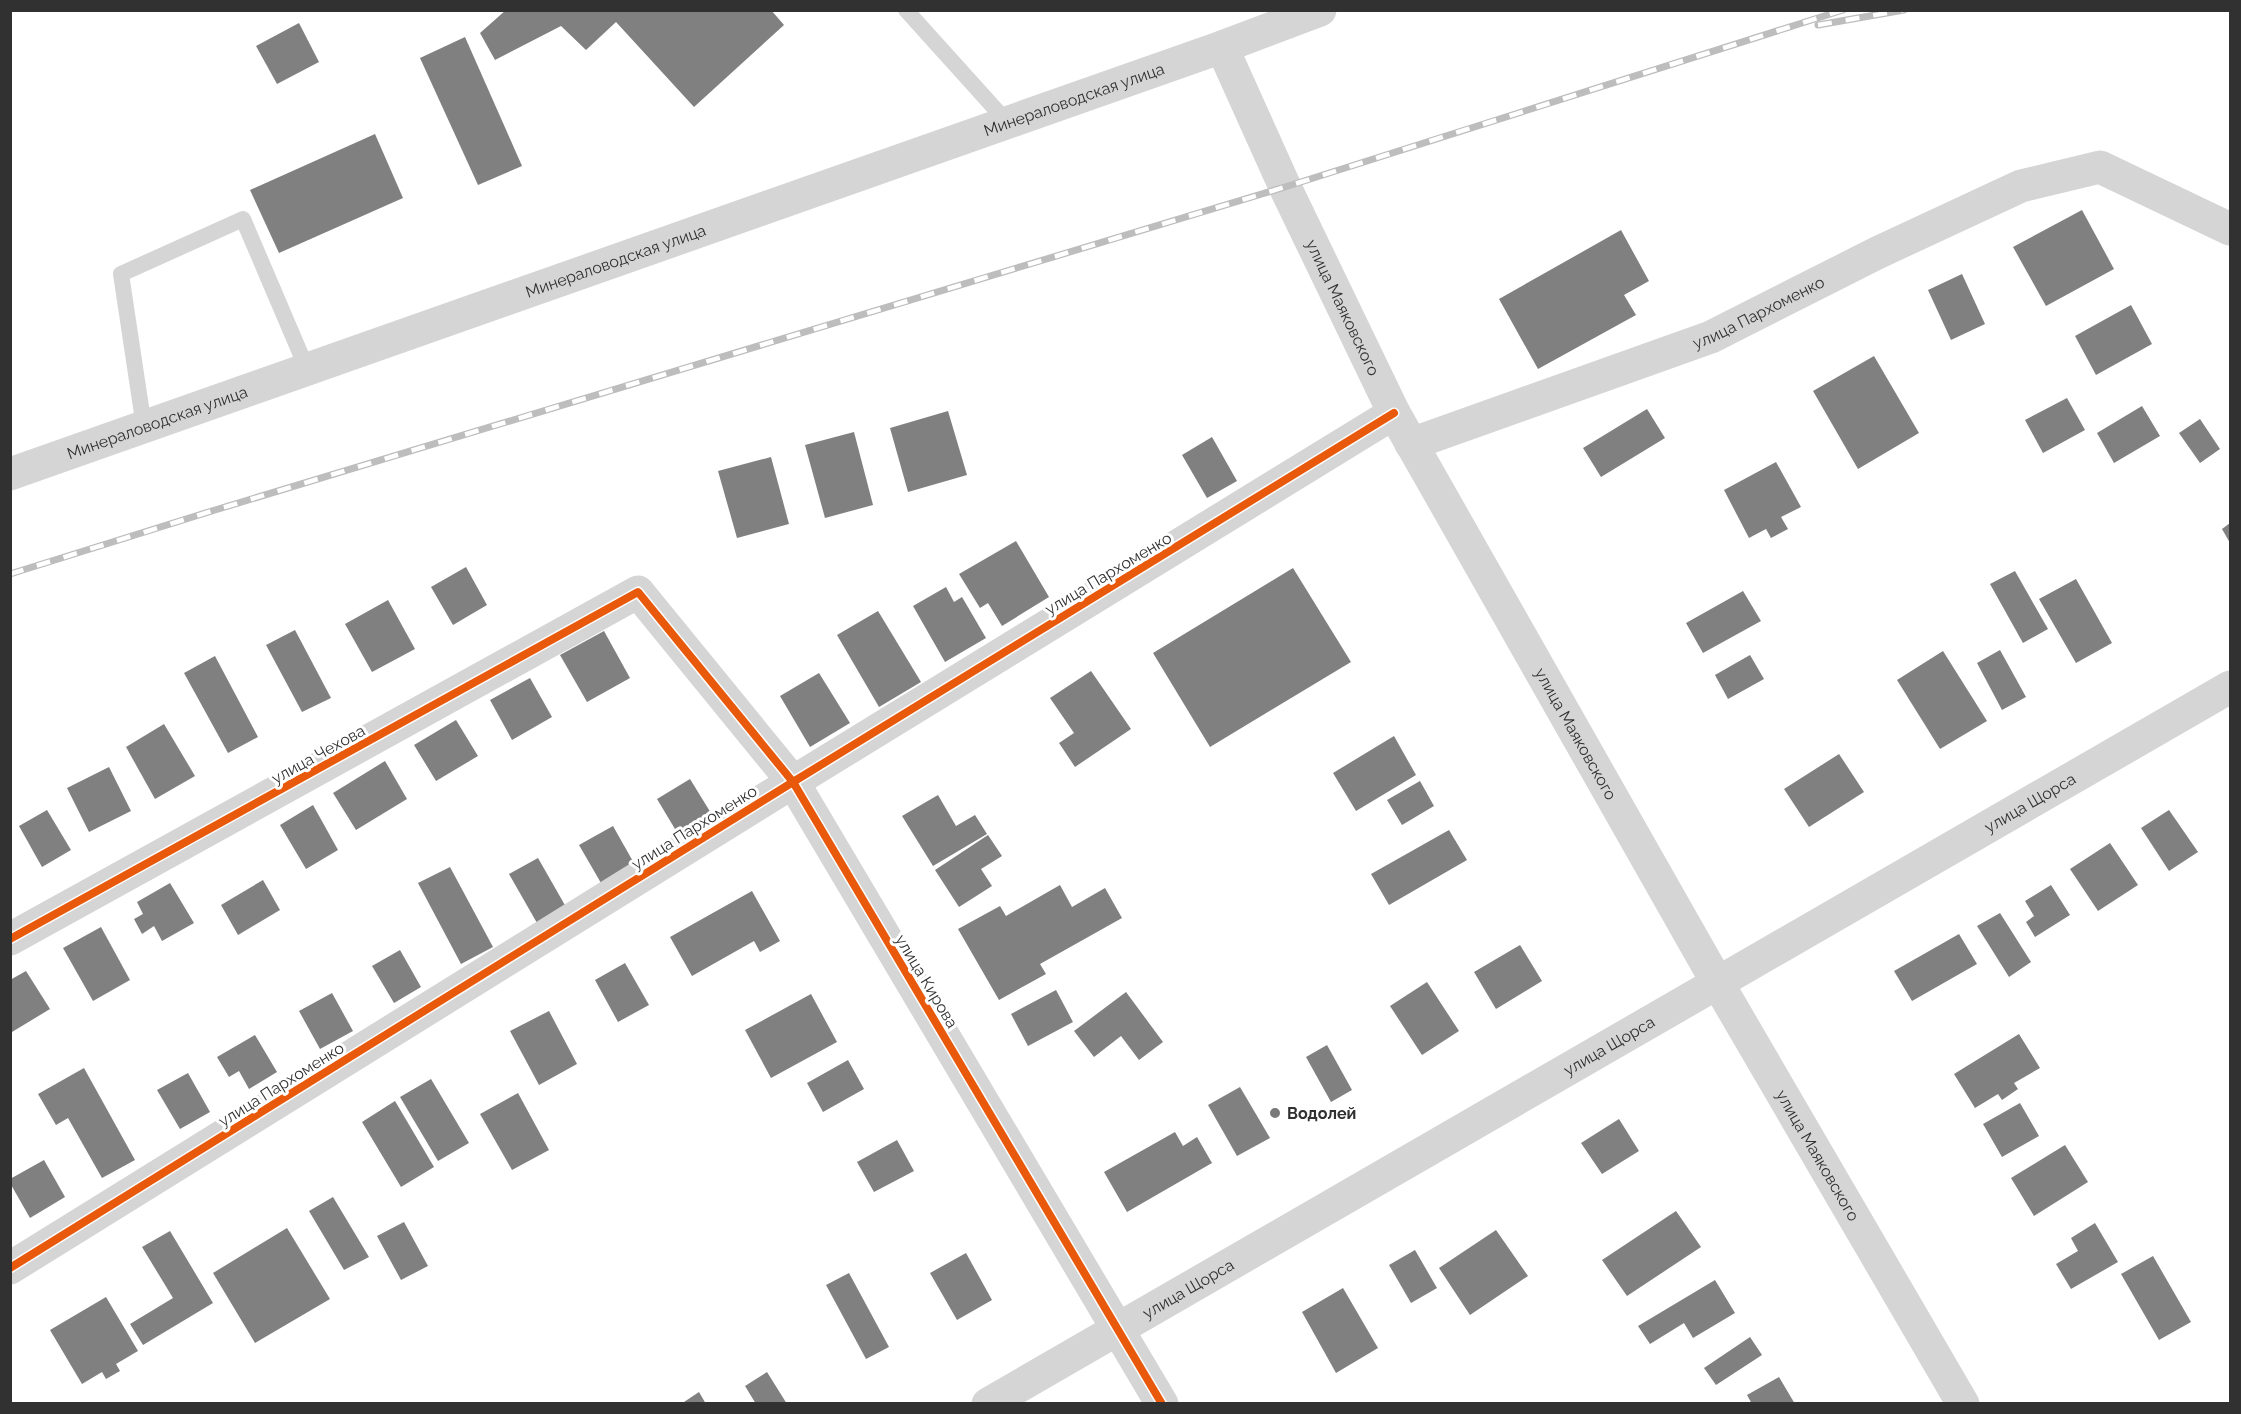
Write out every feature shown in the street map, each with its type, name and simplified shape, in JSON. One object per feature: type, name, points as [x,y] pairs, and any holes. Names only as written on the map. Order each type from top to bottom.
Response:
[{"type":"street","name":"Минераловодская улица","points":[[10,474],[1320,10]]},
{"type":"street","name":"улица Маяковского","points":[[1222,46],[1285,187],[1394,413],[1717,982],[1963,1404]]},
{"type":"street","name":"улица Пархоменко","points":[[1412,444],[1710,337],[1877,253],[2021,186],[2100,167],[2230,229]]},
{"type":"street","name":"улица Пархоменко","points":[[10,1268],[793,782],[1394,413]]},
{"type":"street","name":"улица Кирова","points":[[638,592],[793,782],[1162,1404]]},
{"type":"street","name":"улица Чехова","points":[[10,939],[638,592]]},
{"type":"street","name":"улица Щорса","points":[[988,1404],[2230,687]]},
{"type":"lane","points":[[906,10],[1007,122]]},
{"type":"lane","points":[[144,427],[121,274],[243,219],[307,369]]},
{"type":"building","points":[[506,10],[771,10],[784,25],[694,107],[616,22],[586,50],[561,26],[495,60],[480,33]]},
{"type":"building","points":[[299,23],[319,62],[277,84],[256,46]]},
{"type":"building","points":[[465,37],[522,166],[478,185],[420,58]]},
{"type":"building","points":[[375,134],[403,198],[279,253],[250,190]]},
{"type":"building","points":[[2082,210],[2114,269],[2046,306],[2013,247]]},
{"type":"building","points":[[1621,230],[1649,281],[1624,295],[1636,315],[1538,369],[1499,299]]},
{"type":"building","points":[[1962,274],[1985,324],[1951,340],[1928,290]]},
{"type":"building","points":[[2131,305],[2152,344],[2096,375],[2075,336]]},
{"type":"building","points":[[1874,356],[1919,433],[1858,469],[1813,391]]},
{"type":"building","points":[[2067,398],[2085,430],[2043,453],[2025,420]]},
{"type":"building","points":[[2142,406],[2160,436],[2114,463],[2097,433]]},
{"type":"building","points":[[1647,409],[1665,438],[1601,477],[1583,448]]},
{"type":"building","points":[[948,411],[967,475],[908,492],[890,428]]},
{"type":"building","points":[[2200,419],[2220,449],[2200,463],[2179,433]]},
{"type":"building","points":[[854,432],[873,505],[825,518],[805,445]]},
{"type":"building","points":[[1212,437],[1237,481],[1207,498],[1182,455]]},
{"type":"building","points":[[771,457],[789,524],[737,538],[718,471]]},
{"type":"building","points":[[1776,462],[1801,507],[1781,517],[1788,529],[1771,538],[1766,529],[1749,538],[1724,490]]},
{"type":"building","points":[[2230,523],[2230,543],[2222,529]]},
{"type":"building","points":[[1016,541],[1049,597],[1002,626],[988,603],[980,608],[959,574]]},
{"type":"building","points":[[466,567],[487,605],[453,625],[431,587]]},
{"type":"building","points":[[1293,568],[1351,662],[1210,747],[1153,653]]},
{"type":"building","points":[[2015,571],[2048,629],[2023,643],[1990,584]]},
{"type":"building","points":[[2076,579],[2112,643],[2076,663],[2039,599]]},
{"type":"building","points":[[946,587],[954,602],[962,597],[986,638],[945,662],[913,606]]},
{"type":"building","points":[[1743,591],[1761,621],[1703,653],[1686,623]]},
{"type":"building","points":[[388,600],[415,649],[372,672],[345,624]]},
{"type":"building","points":[[878,611],[921,682],[879,707],[837,635]]},
{"type":"building","points":[[295,630],[331,698],[302,712],[266,645]]},
{"type":"building","points":[[604,631],[630,678],[587,702],[560,655]]},
{"type":"building","points":[[2000,650],[2026,697],[2002,710],[1977,663]]},
{"type":"building","points":[[1943,651],[1987,721],[1940,749],[1897,680]]},
{"type":"building","points":[[1750,655],[1764,679],[1728,699],[1715,675]]},
{"type":"building","points":[[215,656],[258,737],[228,753],[184,673]]},
{"type":"building","points":[[1091,671],[1131,729],[1075,767],[1059,743],[1074,733],[1050,698]]},
{"type":"building","points":[[819,673],[850,723],[810,747],[780,696]]},
{"type":"building","points":[[530,678],[552,717],[512,740],[490,700]]},
{"type":"building","points":[[456,720],[478,756],[436,781],[414,745]]},
{"type":"building","points":[[164,724],[195,776],[155,799],[126,747]]},
{"type":"building","points":[[1394,736],[1416,775],[1356,811],[1333,773]]},
{"type":"building","points":[[1839,754],[1864,792],[1809,827],[1784,789]]},
{"type":"building","points":[[385,761],[407,799],[356,830],[333,793]]},
{"type":"building","points":[[109,767],[131,811],[89,832],[67,788]]},
{"type":"building","points":[[690,779],[714,818],[681,839],[657,799]]},
{"type":"building","points":[[1420,781],[1434,806],[1402,825],[1387,800]]},
{"type":"building","points":[[938,795],[956,826],[975,815],[987,834],[933,866],[902,816]]},
{"type":"building","points":[[313,805],[338,850],[306,869],[280,825]]},
{"type":"building","points":[[47,810],[71,850],[42,867],[19,826]]},
{"type":"building","points":[[2169,810],[2198,852],[2169,871],[2141,828]]},
{"type":"building","points":[[613,826],[635,865],[601,883],[579,845]]},
{"type":"building","points":[[1449,830],[1467,860],[1389,905],[1371,874]]},
{"type":"building","points":[[988,835],[1002,856],[981,869],[992,886],[959,907],[935,870]]},
{"type":"building","points":[[2110,843],[2138,885],[2098,911],[2070,869]]},
{"type":"building","points":[[538,858],[566,907],[537,923],[509,874]]},
{"type":"building","points":[[450,867],[493,947],[461,964],[418,883]]},
{"type":"building","points":[[263,880],[280,910],[238,935],[221,905]]},
{"type":"building","points":[[170,883],[194,923],[162,941],[154,926],[142,934],[134,919],[143,914],[137,902]]},
{"type":"building","points":[[1060,885],[1072,907],[1105,888],[1122,918],[1040,964],[1046,974],[999,1000],[958,929],[1000,906],[1006,916]]},
{"type":"building","points":[[2051,885],[2070,915],[2035,937],[2026,922],[2034,916],[2025,901]]},
{"type":"building","points":[[752,891],[780,941],[760,952],[754,941],[692,976],[670,937]]},
{"type":"building","points":[[2000,913],[2031,962],[2009,977],[1977,926]]},
{"type":"building","points":[[101,927],[130,980],[93,1001],[63,948]]},
{"type":"building","points":[[1959,934],[1977,964],[1912,1001],[1894,971]]},
{"type":"building","points":[[1520,945],[1542,981],[1496,1009],[1474,972]]},
{"type":"building","points":[[400,950],[421,987],[394,1003],[372,966]]},
{"type":"building","points":[[625,963],[649,1005],[618,1022],[595,980]]},
{"type":"building","points":[[26,971],[50,1009],[12,1032],[10,1029],[10,980]]},
{"type":"building","points":[[1427,982],[1459,1031],[1422,1055],[1390,1006]]},
{"type":"building","points":[[1056,990],[1073,1022],[1028,1046],[1011,1014]]},
{"type":"building","points":[[1126,992],[1163,1042],[1139,1060],[1121,1036],[1094,1057],[1074,1031]]},
{"type":"building","points":[[332,993],[353,1031],[320,1049],[299,1011]]},
{"type":"building","points":[[811,994],[837,1042],[771,1078],[745,1030]]},
{"type":"building","points":[[549,1011],[577,1064],[539,1085],[510,1031]]},
{"type":"building","points":[[2019,1034],[2040,1068],[2014,1083],[2018,1089],[2002,1100],[1998,1094],[1975,1108],[1954,1074]]},
{"type":"building","points":[[255,1035],[277,1072],[249,1089],[239,1071],[229,1077],[217,1057]]},
{"type":"building","points":[[1327,1045],[1352,1090],[1331,1102],[1306,1057]]},
{"type":"building","points":[[848,1060],[864,1089],[823,1112],[807,1083]]},
{"type":"building","points":[[84,1068],[135,1160],[102,1178],[68,1118],[56,1125],[38,1094]]},
{"type":"building","points":[[188,1073],[210,1112],[180,1129],[157,1090]]},
{"type":"building","points":[[431,1079],[469,1143],[438,1161],[400,1097]]},
{"type":"building","points":[[1240,1087],[1270,1138],[1237,1156],[1208,1105]]},
{"type":"building","points":[[518,1093],[549,1150],[512,1170],[480,1114]]},
{"type":"building","points":[[395,1101],[434,1167],[401,1187],[362,1122]]},
{"type":"building","points":[[2020,1103],[2039,1136],[2002,1157],[1983,1124]]},
{"type":"building","points":[[1619,1119],[1639,1151],[1602,1174],[1581,1143]]},
{"type":"building","points":[[1175,1132],[1183,1146],[1197,1137],[1212,1163],[1127,1212],[1104,1172]]},
{"type":"building","points":[[897,1140],[914,1171],[874,1192],[857,1162]]},
{"type":"building","points":[[2065,1145],[2088,1182],[2034,1216],[2011,1178]]},
{"type":"building","points":[[44,1160],[65,1197],[30,1218],[10,1183],[10,1179]]},
{"type":"building","points":[[333,1197],[369,1257],[344,1270],[309,1211]]},
{"type":"building","points":[[1676,1211],[1701,1247],[1627,1296],[1602,1260]]},
{"type":"building","points":[[404,1222],[428,1266],[401,1280],[377,1236]]},
{"type":"building","points":[[2095,1223],[2118,1262],[2071,1289],[2056,1264],[2078,1251],[2071,1238]]},
{"type":"building","points":[[287,1228],[330,1299],[255,1343],[213,1273]]},
{"type":"building","points":[[1496,1230],[1528,1276],[1470,1315],[1439,1268]]},
{"type":"building","points":[[170,1231],[213,1303],[143,1345],[130,1324],[173,1298],[142,1247]]},
{"type":"building","points":[[1415,1250],[1437,1288],[1411,1303],[1389,1265]]},
{"type":"building","points":[[966,1253],[992,1300],[957,1320],[930,1273]]},
{"type":"building","points":[[2153,1256],[2191,1322],[2159,1340],[2121,1274]]},
{"type":"building","points":[[849,1273],[889,1347],[866,1359],[826,1285]]},
{"type":"building","points":[[1715,1280],[1735,1313],[1693,1338],[1684,1323],[1650,1344],[1638,1326]]},
{"type":"building","points":[[1343,1288],[1378,1348],[1336,1373],[1302,1312]]},
{"type":"building","points":[[106,1297],[138,1351],[116,1364],[120,1371],[106,1379],[102,1372],[82,1384],[50,1330]]},
{"type":"building","points":[[1750,1337],[1762,1355],[1716,1385],[1704,1368]]},
{"type":"building","points":[[767,1372],[787,1404],[756,1404],[745,1386]]},
{"type":"building","points":[[1779,1377],[1795,1404],[1752,1404],[1747,1395]]},
{"type":"building","points":[[699,1392],[706,1404],[681,1404]]},
{"type":"railway","points":[[10,574],[1285,187],[1843,10]]},
{"type":"railway","points":[[1818,25],[1904,10]]},
{"type":"cycle path","points":[[10,1268],[793,782],[1394,413]]},
{"type":"cycle path","points":[[10,939],[638,592],[793,782],[1162,1404]]},
{"type":"place","name":"Водолей","points":[[1275,1113]]}]
